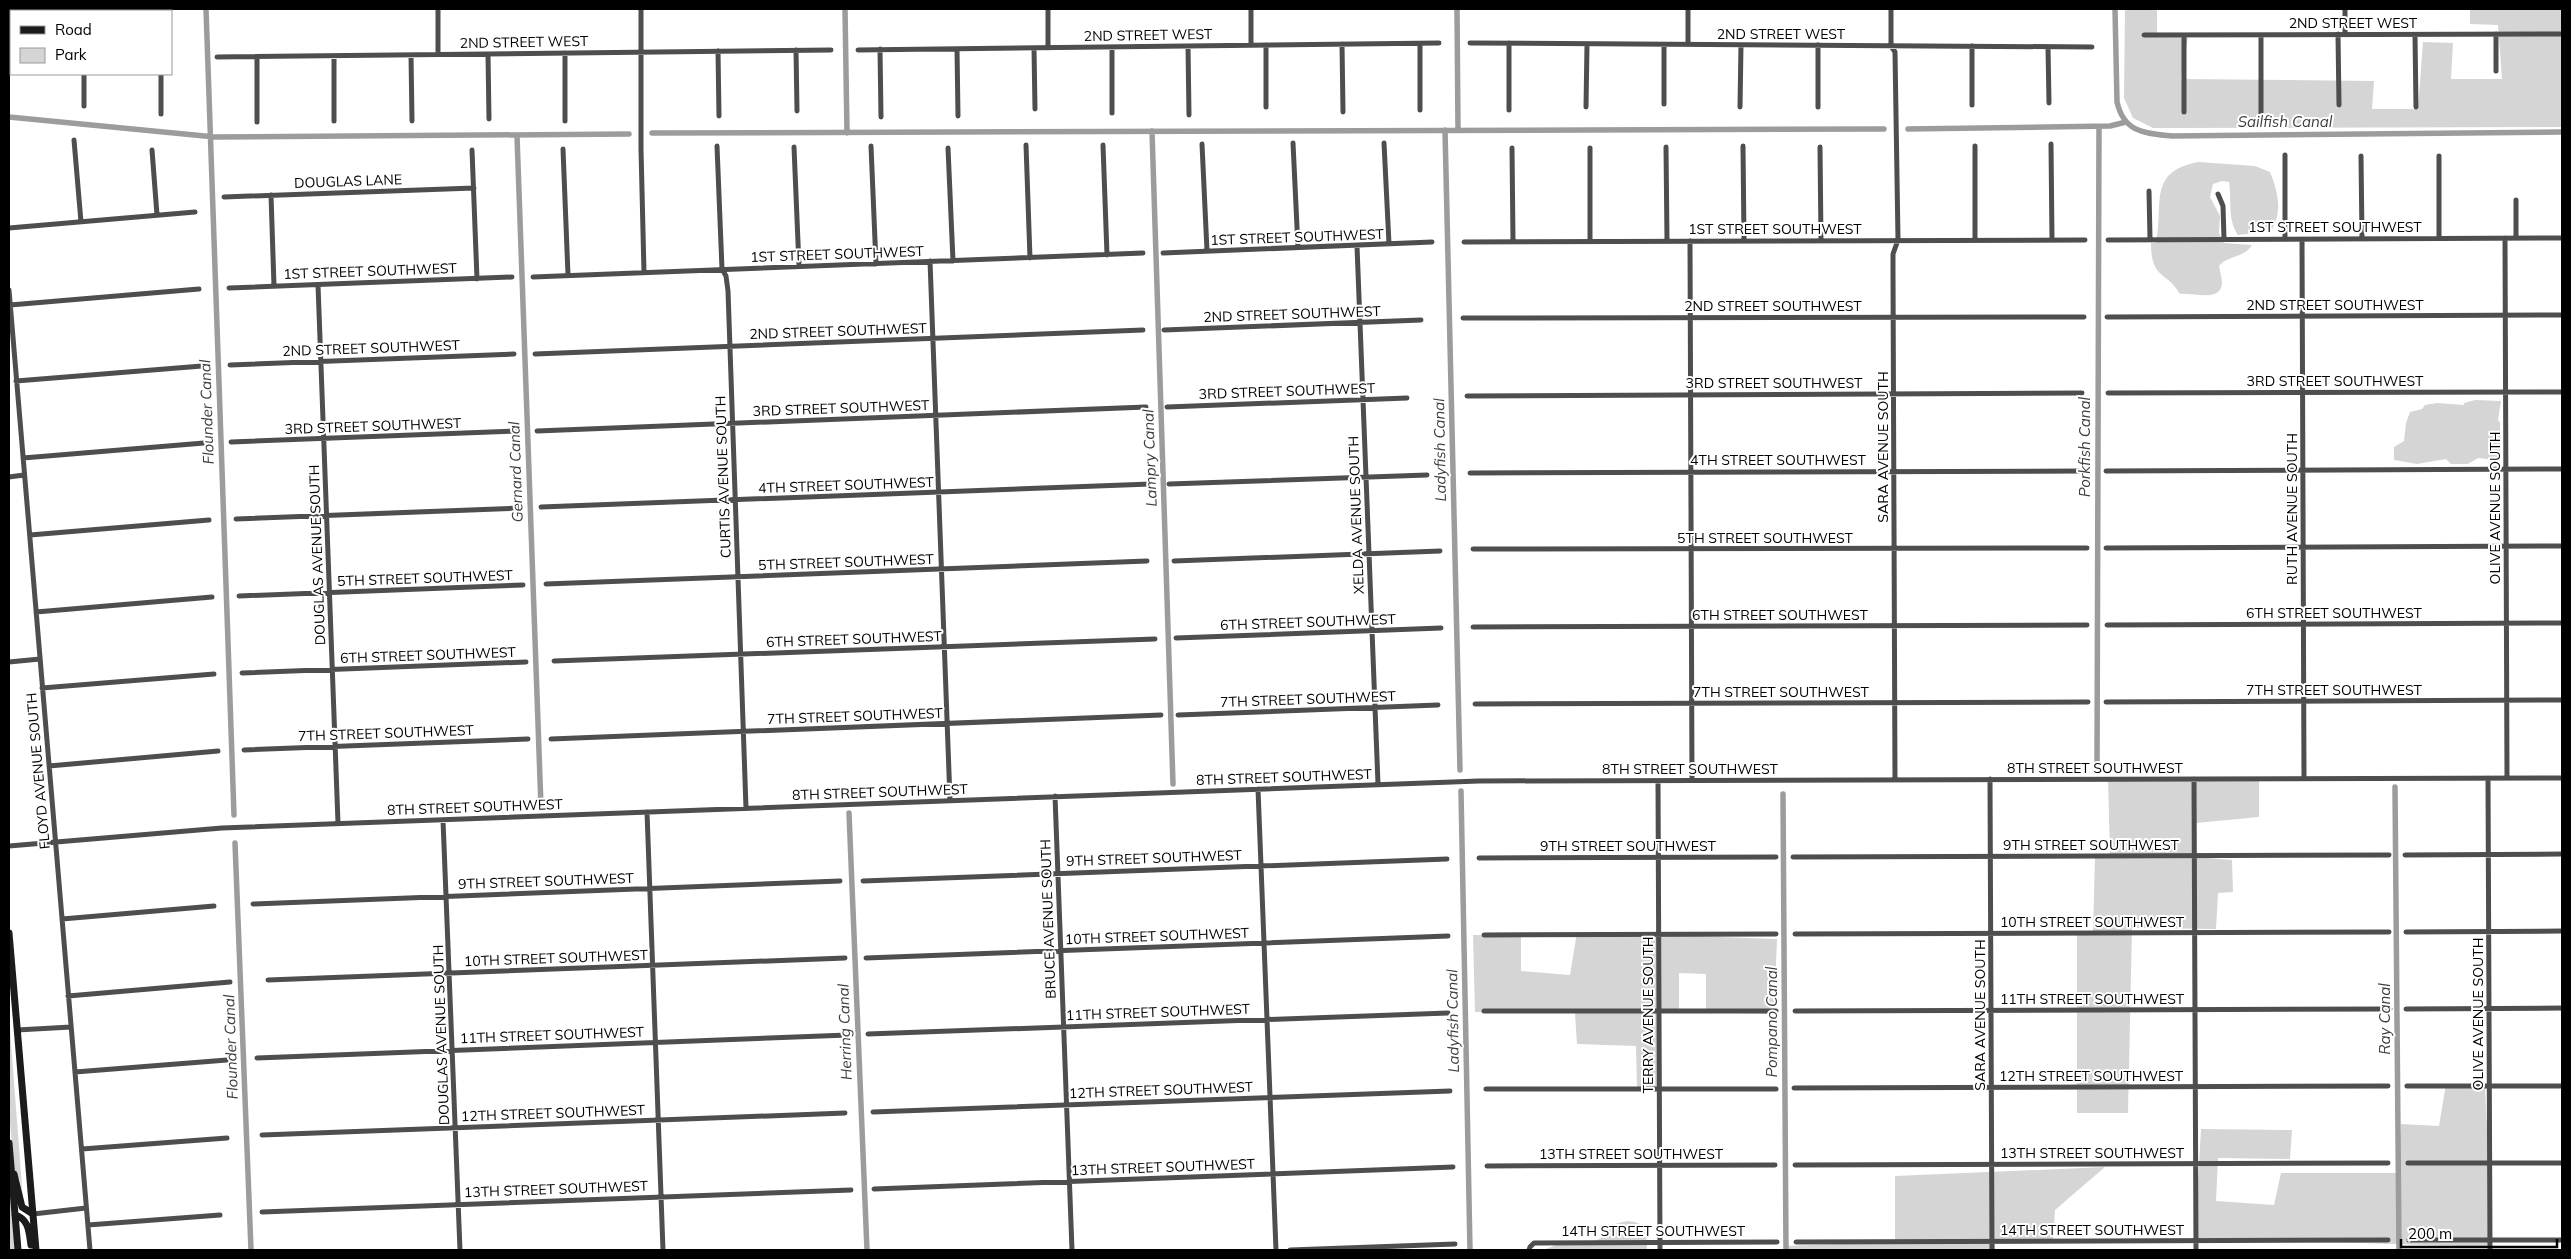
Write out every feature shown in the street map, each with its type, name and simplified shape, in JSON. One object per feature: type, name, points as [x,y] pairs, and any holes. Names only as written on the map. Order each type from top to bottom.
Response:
[{"type":"main road","points":[[9,933],[35,1250]]},
{"type":"main road","points":[[9,1143],[12,1215],[18,1250]]},
{"type":"main road","points":[[11,1172],[17,1182],[22,1207],[33,1214]]},
{"type":"main road","points":[[12,1215],[20,1216],[28,1225],[35,1250]]},
{"type":"street","points":[[438,9],[438,54]]},
{"type":"street","points":[[641,9],[641,143],[644,272]]},
{"type":"street","points":[[1048,9],[1048,48]]},
{"type":"street","points":[[1251,9],[1251,45]]},
{"type":"street","points":[[1688,9],[1688,44]]},
{"type":"street","name":"SARA AVENUE SOUTH","points":[[1891,9],[1891,46],[1895,52],[1898,240],[1893,254],[1895,780]]},
{"type":"street","points":[[2338,105],[2341,34],[2345,9]]},
{"type":"street","points":[[2496,34],[2496,71]]},
{"type":"street","name":"2ND STREET WEST","points":[[2144,35],[2562,34]]},
{"type":"street","points":[[2184,35],[2184,112]]},
{"type":"street","points":[[2261,35],[2261,117]]},
{"type":"street","points":[[2415,35],[2416,107]]},
{"type":"street","name":"2ND STREET WEST","points":[[858,50],[1439,43]]},
{"type":"street","name":"2ND STREET WEST","points":[[1470,43],[2092,47]]},
{"type":"street","points":[[1509,43],[1509,110]]},
{"type":"street","points":[[1342,44],[1343,112]]},
{"type":"street","points":[[1420,44],[1420,110]]},
{"type":"street","points":[[1586,107],[1587,44]]},
{"type":"street","points":[[1664,44],[1664,104]]},
{"type":"street","points":[[1266,45],[1266,107]]},
{"type":"street","points":[[1740,108],[1741,45]]},
{"type":"street","points":[[1818,45],[1818,107]]},
{"type":"street","points":[[1188,46],[1189,115]]},
{"type":"street","points":[[1972,46],[1972,106]]},
{"type":"street","points":[[1112,47],[1112,113]]},
{"type":"street","points":[[2048,47],[2049,103]]},
{"type":"street","points":[[1034,48],[1035,109]]},
{"type":"street","points":[[880,49],[881,117]]},
{"type":"street","points":[[957,49],[958,116]]},
{"type":"street","points":[[796,50],[797,111]]},
{"type":"street","name":"2ND STREET WEST","points":[[217,57],[831,50]]},
{"type":"street","points":[[718,51],[719,116]]},
{"type":"street","points":[[565,53],[565,120]]},
{"type":"street","points":[[488,54],[489,119]]},
{"type":"street","points":[[411,55],[412,121]]},
{"type":"street","points":[[257,56],[257,122]]},
{"type":"street","points":[[334,56],[334,120]]},
{"type":"street","points":[[84,75],[84,106]]},
{"type":"street","points":[[161,75],[162,114]]},
{"type":"street","points":[[74,140],[81,222]]},
{"type":"street","points":[[1293,143],[1298,248]]},
{"type":"street","points":[[1384,143],[1389,244]]},
{"type":"street","points":[[1202,144],[1207,251]]},
{"type":"street","points":[[2052,144],[2052,240]]},
{"type":"street","points":[[1026,145],[1030,258]]},
{"type":"street","points":[[1103,145],[1107,255]]},
{"type":"street","name":"CURTIS AVENUE SOUTH","points":[[717,146],[722,269],[726,276],[746,808]]},
{"type":"street","points":[[871,146],[876,264]]},
{"type":"street","points":[[1743,146],[1744,240]]},
{"type":"street","points":[[1974,146],[1975,240]]},
{"type":"street","points":[[794,147],[799,266]]},
{"type":"street","points":[[1666,147],[1667,241]]},
{"type":"street","points":[[1820,147],[1821,240]]},
{"type":"street","points":[[948,148],[953,261]]},
{"type":"street","points":[[1512,148],[1513,241]]},
{"type":"street","points":[[1590,148],[1590,241]]},
{"type":"street","points":[[563,149],[568,275]]},
{"type":"street","points":[[152,150],[157,215]]},
{"type":"street","points":[[472,150],[477,279]]},
{"type":"street","points":[[2285,155],[2285,239]]},
{"type":"street","points":[[2361,156],[2362,238]]},
{"type":"street","points":[[2439,156],[2440,238]]},
{"type":"street","name":"DOUGLAS LANE","points":[[224,197],[474,188]]},
{"type":"street","points":[[2149,191],[2150,239]]},
{"type":"street","points":[[2218,194],[2223,206],[2224,239]]},
{"type":"street","points":[[271,195],[274,286]]},
{"type":"street","points":[[2516,200],[2516,238]]},
{"type":"street","points":[[9,228],[195,212]]},
{"type":"street","name":"OLIVE AVENUE SOUTH","points":[[2505,238],[2507,778]]},
{"type":"street","name":"1ST STREET SOUTHWEST","points":[[2108,240],[2562,238]]},
{"type":"street","name":"RUTH AVENUE SOUTH","points":[[2302,239],[2304,778]]},
{"type":"street","name":"1ST STREET SOUTHWEST","points":[[1464,242],[2085,240]]},
{"type":"street","points":[[1690,241],[1692,780]]},
{"type":"street","name":"1ST STREET SOUTHWEST","points":[[1163,253],[1432,242]]},
{"type":"street","name":"XELDA AVENUE SOUTH","points":[[1357,246],[1378,784]]},
{"type":"street","name":"1ST STREET SOUTHWEST","points":[[532,277],[1143,254]]},
{"type":"street","points":[[930,262],[950,800]]},
{"type":"street","name":"1ST STREET SOUTHWEST","points":[[228,288],[512,277]]},
{"type":"street","name":"DOUGLAS AVENUE SOUTH","points":[[318,285],[338,824]]},
{"type":"street","points":[[10,305],[199,289]]},
{"type":"street","name":"FLOYD AVENUE SOUTH","points":[[9,291],[90,1250]]},
{"type":"street","name":"2ND STREET SOUTHWEST","points":[[2107,317],[2562,315]]},
{"type":"street","name":"2ND STREET SOUTHWEST","points":[[1463,318],[2084,317]]},
{"type":"street","name":"2ND STREET SOUTHWEST","points":[[1164,330],[1422,320]]},
{"type":"street","name":"2ND STREET SOUTHWEST","points":[[535,354],[1143,330]]},
{"type":"street","name":"2ND STREET SOUTHWEST","points":[[230,365],[514,354]]},
{"type":"street","points":[[16,381],[202,366]]},
{"type":"street","name":"3RD STREET SOUTHWEST","points":[[2108,393],[2562,392]]},
{"type":"street","name":"3RD STREET SOUTHWEST","points":[[1467,396],[2082,394]]},
{"type":"street","name":"3RD STREET SOUTHWEST","points":[[1166,407],[1407,398]]},
{"type":"street","name":"3RD STREET SOUTHWEST","points":[[537,431],[1146,408]]},
{"type":"street","name":"3RD STREET SOUTHWEST","points":[[231,442],[516,432]]},
{"type":"street","points":[[23,458],[204,443]]},
{"type":"street","points":[[2106,471],[2562,469]]},
{"type":"street","name":"4TH STREET SOUTHWEST","points":[[1470,473],[2086,471]]},
{"type":"street","points":[[9,476],[24,475]]},
{"type":"street","points":[[1168,484],[1427,475]]},
{"type":"street","name":"4TH STREET SOUTHWEST","points":[[541,507],[1151,484]]},
{"type":"street","points":[[236,519],[520,508]]},
{"type":"street","points":[[30,535],[209,520]]},
{"type":"street","points":[[2106,548],[2562,546]]},
{"type":"street","name":"5TH STREET SOUTHWEST","points":[[1473,549],[2087,548]]},
{"type":"street","points":[[1174,561],[1440,550]]},
{"type":"street","name":"5TH STREET SOUTHWEST","points":[[546,584],[1147,561]]},
{"type":"street","name":"5TH STREET SOUTHWEST","points":[[239,596],[523,585]]},
{"type":"street","points":[[36,612],[212,597]]},
{"type":"street","name":"6TH STREET SOUTHWEST","points":[[2107,625],[2562,623]]},
{"type":"street","name":"6TH STREET SOUTHWEST","points":[[1473,627],[2087,625]]},
{"type":"street","name":"6TH STREET SOUTHWEST","points":[[1176,638],[1442,628]]},
{"type":"street","name":"6TH STREET SOUTHWEST","points":[[554,662],[1154,639]]},
{"type":"street","points":[[9,662],[40,659]]},
{"type":"street","name":"6TH STREET SOUTHWEST","points":[[242,673],[526,662]]},
{"type":"street","points":[[42,688],[214,674]]},
{"type":"street","name":"7TH STREET SOUTHWEST","points":[[2106,702],[2562,700]]},
{"type":"street","name":"7TH STREET SOUTHWEST","points":[[1475,704],[2088,702]]},
{"type":"street","name":"7TH STREET SOUTHWEST","points":[[1178,715],[1438,705]]},
{"type":"street","name":"7TH STREET SOUTHWEST","points":[[551,739],[1161,715]]},
{"type":"street","name":"7TH STREET SOUTHWEST","points":[[244,750],[528,739]]},
{"type":"street","points":[[49,766],[218,751]]},
{"type":"street","name":"OLIVE AVENUE SOUTH","points":[[2488,778],[2490,1250]]},
{"type":"street","name":"8TH STREET SOUTHWEST","points":[[9,846],[222,828],[1378,784],[1658,780],[2562,778]]},
{"type":"street","name":"SARA AVENUE SOUTH","points":[[1990,779],[1992,1250]]},
{"type":"street","points":[[2194,779],[2196,1250]]},
{"type":"street","name":"TERRY AVENUE SOUTH","points":[[1658,780],[1660,1250]]},
{"type":"street","points":[[1258,789],[1276,1250]]},
{"type":"street","name":"BRUCE AVENUE SOUTH","points":[[1055,796],[1072,1250]]},
{"type":"street","points":[[647,812],[663,1250]]},
{"type":"street","name":"DOUGLAS AVENUE SOUTH","points":[[443,820],[460,1250]]},
{"type":"street","points":[[2404,855],[2562,854]]},
{"type":"street","name":"9TH STREET SOUTHWEST","points":[[1793,857],[2389,855]]},
{"type":"street","name":"9TH STREET SOUTHWEST","points":[[1479,858],[1776,857]]},
{"type":"street","name":"9TH STREET SOUTHWEST","points":[[862,881],[1447,859]]},
{"type":"street","name":"9TH STREET SOUTHWEST","points":[[253,904],[840,881]]},
{"type":"street","points":[[62,919],[214,906]]},
{"type":"street","points":[[2406,932],[2562,931]]},
{"type":"street","name":"10TH STREET SOUTHWEST","points":[[1795,934],[2389,932]]},
{"type":"street","points":[[1484,935],[1776,934]]},
{"type":"street","name":"10TH STREET SOUTHWEST","points":[[866,958],[1448,936]]},
{"type":"street","name":"10TH STREET SOUTHWEST","points":[[268,980],[845,958]]},
{"type":"street","points":[[68,996],[230,982]]},
{"type":"street","points":[[2406,1009],[2562,1008]]},
{"type":"street","name":"11TH STREET SOUTHWEST","points":[[1795,1011],[2390,1009]]},
{"type":"street","points":[[1484,1012],[1776,1011]]},
{"type":"street","name":"11TH STREET SOUTHWEST","points":[[868,1034],[1448,1013]]},
{"type":"street","points":[[17,1030],[71,1027]]},
{"type":"street","name":"11TH STREET SOUTHWEST","points":[[257,1058],[848,1035]]},
{"type":"street","points":[[75,1072],[227,1060]]},
{"type":"street","name":"12TH STREET SOUTHWEST","points":[[1794,1088],[2388,1086]]},
{"type":"street","points":[[2407,1086],[2562,1086]]},
{"type":"street","points":[[1486,1089],[1776,1088]]},
{"type":"street","name":"12TH STREET SOUTHWEST","points":[[873,1112],[1450,1090]]},
{"type":"street","name":"12TH STREET SOUTHWEST","points":[[262,1135],[845,1113]]},
{"type":"street","points":[[82,1149],[227,1138]]},
{"type":"street","points":[[2408,1163],[2562,1162]]},
{"type":"street","name":"13TH STREET SOUTHWEST","points":[[1795,1165],[2388,1163]]},
{"type":"street","name":"13TH STREET SOUTHWEST","points":[[1487,1166],[1775,1165]]},
{"type":"street","name":"13TH STREET SOUTHWEST","points":[[874,1189],[1452,1167]]},
{"type":"street","name":"13TH STREET SOUTHWEST","points":[[262,1212],[851,1190]]},
{"type":"street","points":[[33,1214],[86,1208]]},
{"type":"street","points":[[88,1224],[220,1215]]},
{"type":"street","name":"14TH STREET SOUTHWEST","points":[[1796,1242],[2388,1240]]},
{"type":"street","points":[[2409,1240],[2562,1240]]},
{"type":"street","name":"14TH STREET SOUTHWEST","points":[[1530,1248],[1534,1243],[1777,1242]]},
{"type":"street","points":[[1290,1250],[1418,1248],[1455,1244]]},
{"type":"green space","points":[[2125,9],[2157,9],[2157,34],[2188,38],[2181,79],[2374,81],[2372,109],[2418,109],[2423,42],[2453,43],[2451,79],[2502,79],[2498,25],[2470,24],[2470,9],[2562,9],[2562,127],[2153,128],[2133,118],[2124,98]]},
{"type":"green space","points":[[2198,162],[2255,166],[2270,172],[2278,202],[2277,217],[2271,231],[2238,235],[2232,222],[2229,182],[2222,181],[2213,184],[2210,197],[2220,216],[2219,233],[2224,243],[2252,245],[2245,252],[2223,262],[2219,266],[2222,283],[2217,293],[2211,295],[2180,294],[2157,269],[2152,255],[2151,243],[2156,243],[2159,203],[2164,182],[2171,173]]},
{"type":"green space","points":[[2475,400],[2501,401],[2498,420],[2500,422],[2500,457],[2495,460],[2478,458],[2468,464],[2451,464],[2446,459],[2417,464],[2394,460],[2394,447],[2404,441],[2406,423],[2410,412],[2422,409],[2425,405],[2437,403],[2464,405],[2464,403]]},
{"type":"green space","points":[[2108,778],[2259,780],[2259,817],[2196,823],[2195,857],[2232,860],[2233,892],[2218,893],[2216,929],[2132,928],[2128,1113],[2077,1113],[2077,933],[2093,933],[2095,856],[2110,855]]},
{"type":"green space","points":[[1577,932],[1777,939],[1774,1014],[1706,1012],[1706,974],[1679,973],[1679,1010],[1659,1010],[1659,1090],[1637,1089],[1636,1046],[1577,1044],[1575,1013],[1475,1012],[1473,935],[1521,936],[1521,971],[1570,975]]},
{"type":"green space","points":[[9,1016],[23,1200],[20,1180],[14,1170],[9,1110]]},
{"type":"green space","points":[[2446,1084],[2485,1084],[2492,1247],[2195,1238],[2201,1129],[2292,1130],[2290,1159],[2218,1158],[2216,1201],[2274,1205],[2281,1173],[2397,1173],[2401,1124],[2439,1126]]},
{"type":"green space","points":[[2105,1167],[2055,1210],[2053,1240],[1995,1240],[1995,1250],[1784,1250],[1784,1246],[1895,1242],[1895,1176]]},
{"type":"green space","points":[[9,1177],[15,1250],[9,1250]]},
{"type":"green space","points":[[1627,1221],[1646,1227],[1647,1250],[1543,1250],[1559,1244],[1591,1243],[1601,1238],[1611,1225]]},
{"type":"waterway","name":"Flounder Canal","points":[[206,9],[234,815]]},
{"type":"waterway","points":[[845,9],[847,133]]},
{"type":"waterway","name":"Ladyfish Canal","points":[[1457,9],[1458,130]]},
{"type":"waterway","name":"Sailfish Canal","points":[[2115,9],[2117,102],[2125,120],[2137,130],[2172,136],[2562,132]]},
{"type":"waterway","points":[[9,117],[215,137],[629,134]]},
{"type":"waterway","points":[[1908,129],[2110,126],[2126,122]]},
{"type":"waterway","name":"Porkfish Canal","points":[[2097,768],[2099,127]]},
{"type":"waterway","points":[[652,133],[1884,129]]},
{"type":"waterway","name":"Ladyfish Canal","points":[[1445,130],[1460,770]]},
{"type":"waterway","name":"Lampry Canal","points":[[1152,131],[1173,784]]},
{"type":"waterway","name":"Gernard Canal","points":[[517,136],[541,807]]},
{"type":"waterway","name":"Ray Canal","points":[[2395,787],[2399,1250]]},
{"type":"waterway","name":"Ladyfish Canal","points":[[1461,791],[1470,1250]]},
{"type":"waterway","name":"Pompano Canal","points":[[1783,794],[1786,1250]]},
{"type":"waterway","name":"Herring Canal","points":[[849,813],[867,1250]]},
{"type":"waterway","name":"Flounder Canal","points":[[235,843],[251,1250]]}]
